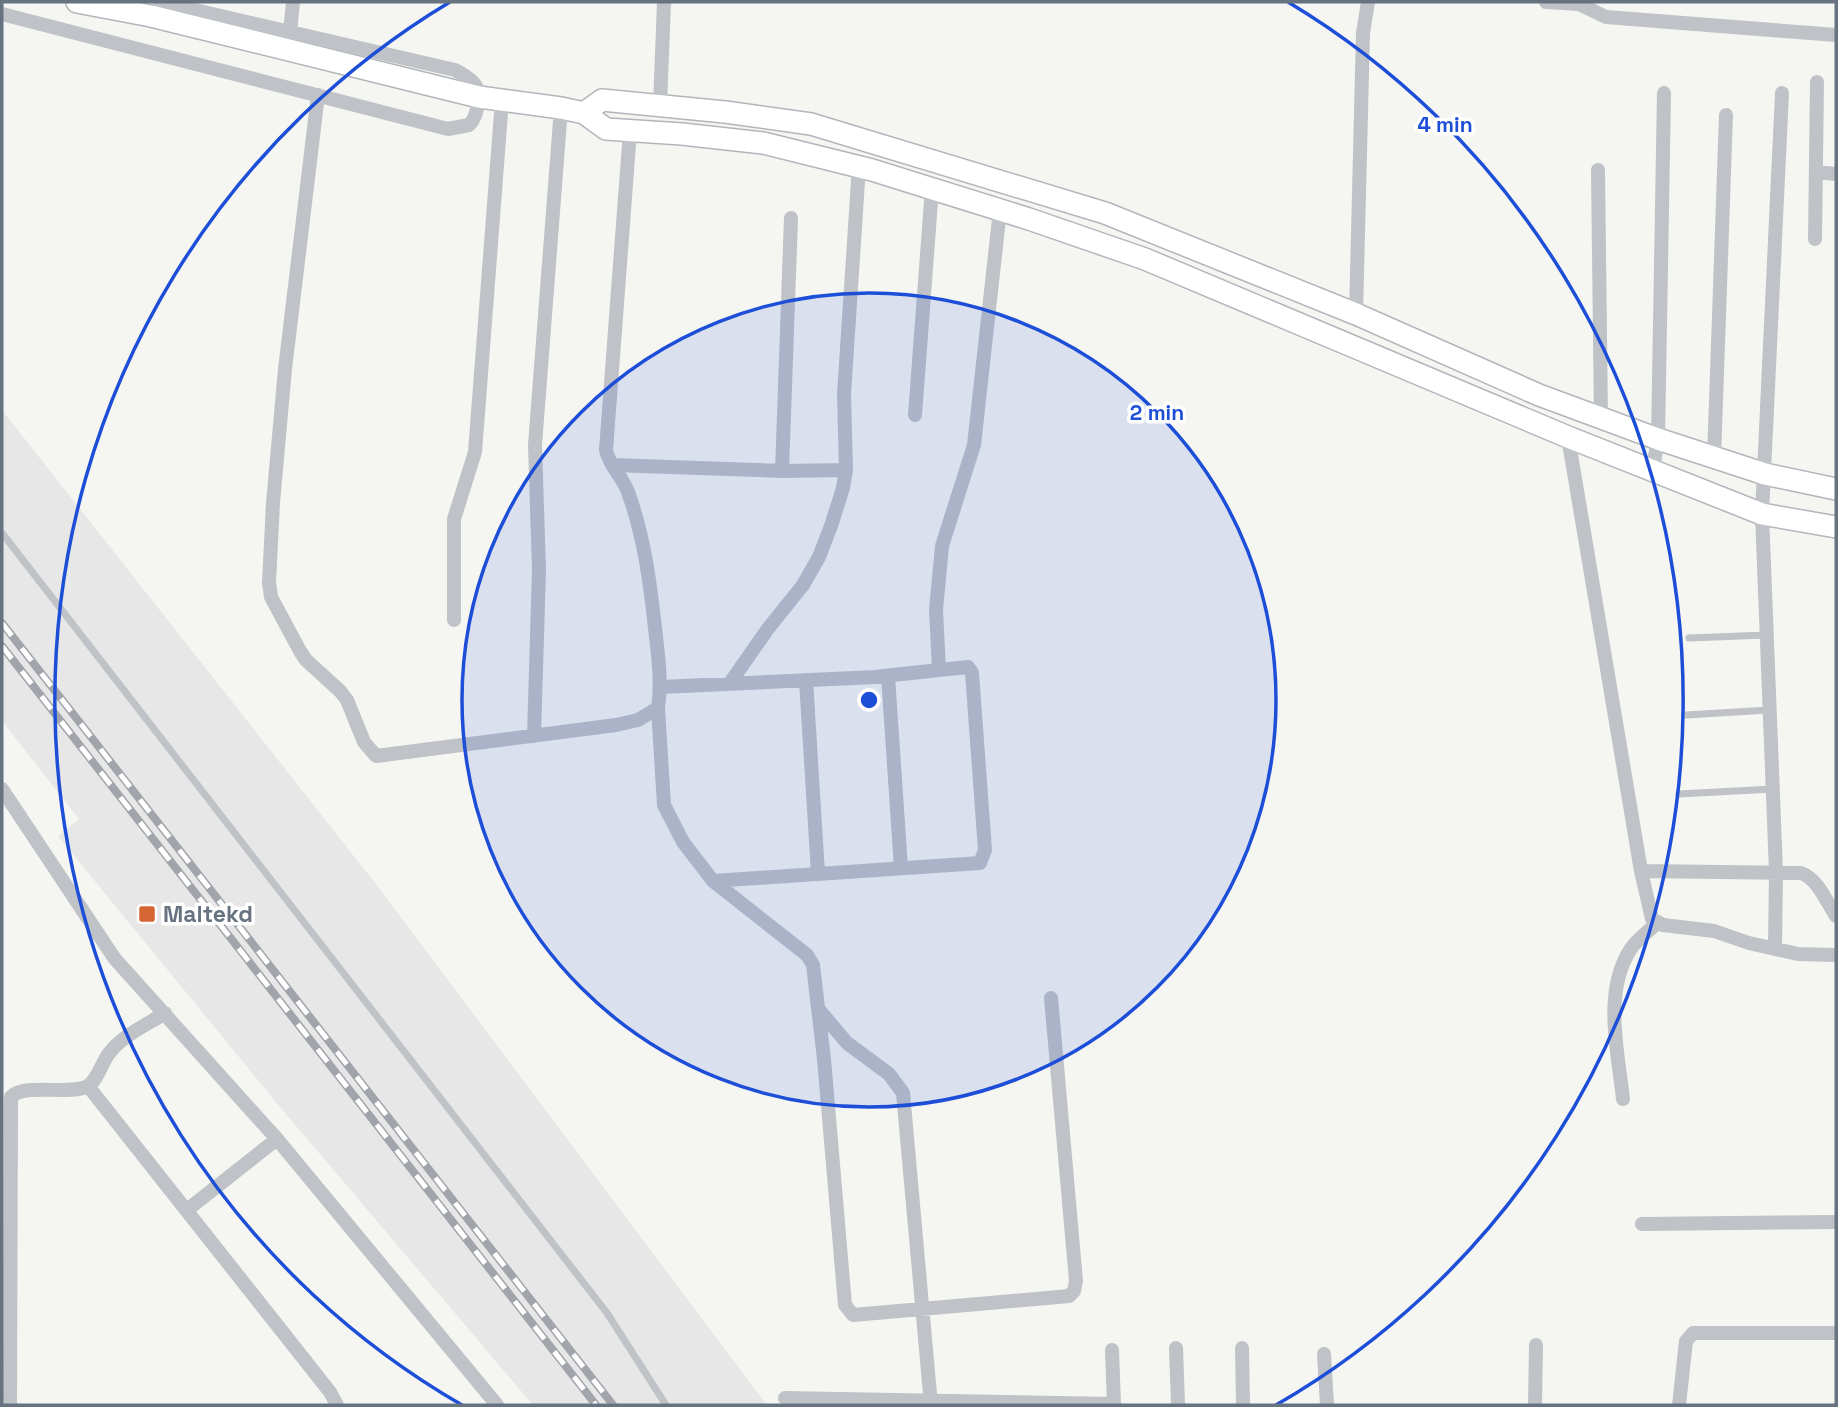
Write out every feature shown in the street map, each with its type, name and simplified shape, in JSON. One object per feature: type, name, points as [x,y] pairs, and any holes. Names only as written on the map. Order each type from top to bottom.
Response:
[{"type":"main road","points":[[76,2],[151,16],[479,97],[584,113],[606,130],[762,143],[859,166],[1145,259],[1568,437],[1762,514],[1836,527]]},
{"type":"main road","points":[[584,113],[602,100],[725,112],[811,124],[912,154],[1105,213],[1356,314],[1539,395],[1658,439],[1765,474],[1836,489]]},
{"type":"street","points":[[2,14],[448,129],[469,125],[474,119],[479,97],[477,86],[455,70],[160,2]]},
{"type":"street","points":[[290,32],[293,2]]},
{"type":"street","points":[[660,106],[664,2]]},
{"type":"street","points":[[1356,314],[1363,33],[1368,2]]},
{"type":"street","points":[[1546,2],[1579,4],[1606,17],[1836,34]]},
{"type":"street","points":[[1815,239],[1817,82]]},
{"type":"street","points":[[1653,469],[1658,439],[1664,93]]},
{"type":"street","points":[[1775,948],[1776,872],[1762,514],[1782,93]]},
{"type":"street","points":[[318,95],[285,369],[273,503],[269,583],[271,597],[306,660],[347,700],[363,742],[376,756],[638,720],[658,708]]},
{"type":"street","points":[[454,620],[454,519],[475,452],[502,100]]},
{"type":"street","points":[[534,736],[539,570],[535,445],[561,108]]},
{"type":"street","points":[[1714,458],[1726,116]]},
{"type":"street","points":[[630,131],[606,450],[627,488],[640,529],[648,571],[662,687],[658,708],[664,805],[683,842],[713,881],[807,954],[813,965],[820,1012],[845,1305],[853,1315],[923,1311],[1069,1296],[1074,1291],[1076,1282],[1051,998]]},
{"type":"street","points":[[730,683],[803,585],[819,557],[831,526],[846,471],[844,394],[859,166]]},
{"type":"street","points":[[1598,170],[1601,418]]},
{"type":"street","points":[[1816,172],[1836,174]]},
{"type":"street","points":[[915,415],[932,188]]},
{"type":"street","points":[[939,670],[936,610],[942,546],[974,445],[1000,210]]},
{"type":"street","points":[[782,471],[791,218]]},
{"type":"street","points":[[1568,437],[1641,871],[1652,919],[1657,923],[1714,931],[1798,954],[1836,955]]},
{"type":"street","points":[[612,465],[846,471]]},
{"type":"street","points":[[662,687],[888,676],[968,667],[972,673],[985,850],[983,858],[975,864],[713,881]]},
{"type":"street","points":[[888,676],[901,868]]},
{"type":"street","points":[[806,680],[818,873]]},
{"type":"street","points":[[2,789],[115,959],[277,1139],[497,1405]]},
{"type":"street","points":[[1641,871],[1801,873],[1809,876],[1836,916]]},
{"type":"street","points":[[1623,1099],[1615,1019],[1620,968],[1632,947],[1657,923]]},
{"type":"street","points":[[820,1012],[846,1043],[889,1074],[903,1093],[931,1403]]},
{"type":"street","points":[[10,1405],[6,1202],[11,1097],[18,1091],[63,1090],[88,1086],[95,1080],[110,1052],[165,1013]]},
{"type":"street","points":[[88,1086],[330,1392],[337,1405]]},
{"type":"street","points":[[187,1210],[277,1139]]},
{"type":"street","points":[[1642,1224],[1836,1222]]},
{"type":"street","points":[[1679,1405],[1686,1341],[1693,1333],[1836,1333]]},
{"type":"street","points":[[1535,1405],[1536,1345]]},
{"type":"street","points":[[1176,1348],[1178,1405]]},
{"type":"street","points":[[1242,1348],[1243,1405]]},
{"type":"street","points":[[785,1398],[931,1403],[1114,1404],[1112,1350]]},
{"type":"street","points":[[1324,1354],[1327,1405]]},
{"type":"lane","points":[[2,533],[607,1313],[666,1405]]},
{"type":"lane","points":[[1689,638],[1767,635]]},
{"type":"lane","points":[[1686,715],[1769,710]]},
{"type":"lane","points":[[1679,794],[1773,789]]},
{"type":"shaded area","points":[[2,410],[379,888],[767,1405],[533,1405],[275,1101],[58,836],[79,819],[2,721]]},
{"type":"railway","points":[[2,623],[613,1405]]},
{"type":"railway","points":[[2,646],[596,1405]]},
{"type":"place","name":"Maltekd","points":[[147,914]]}]
